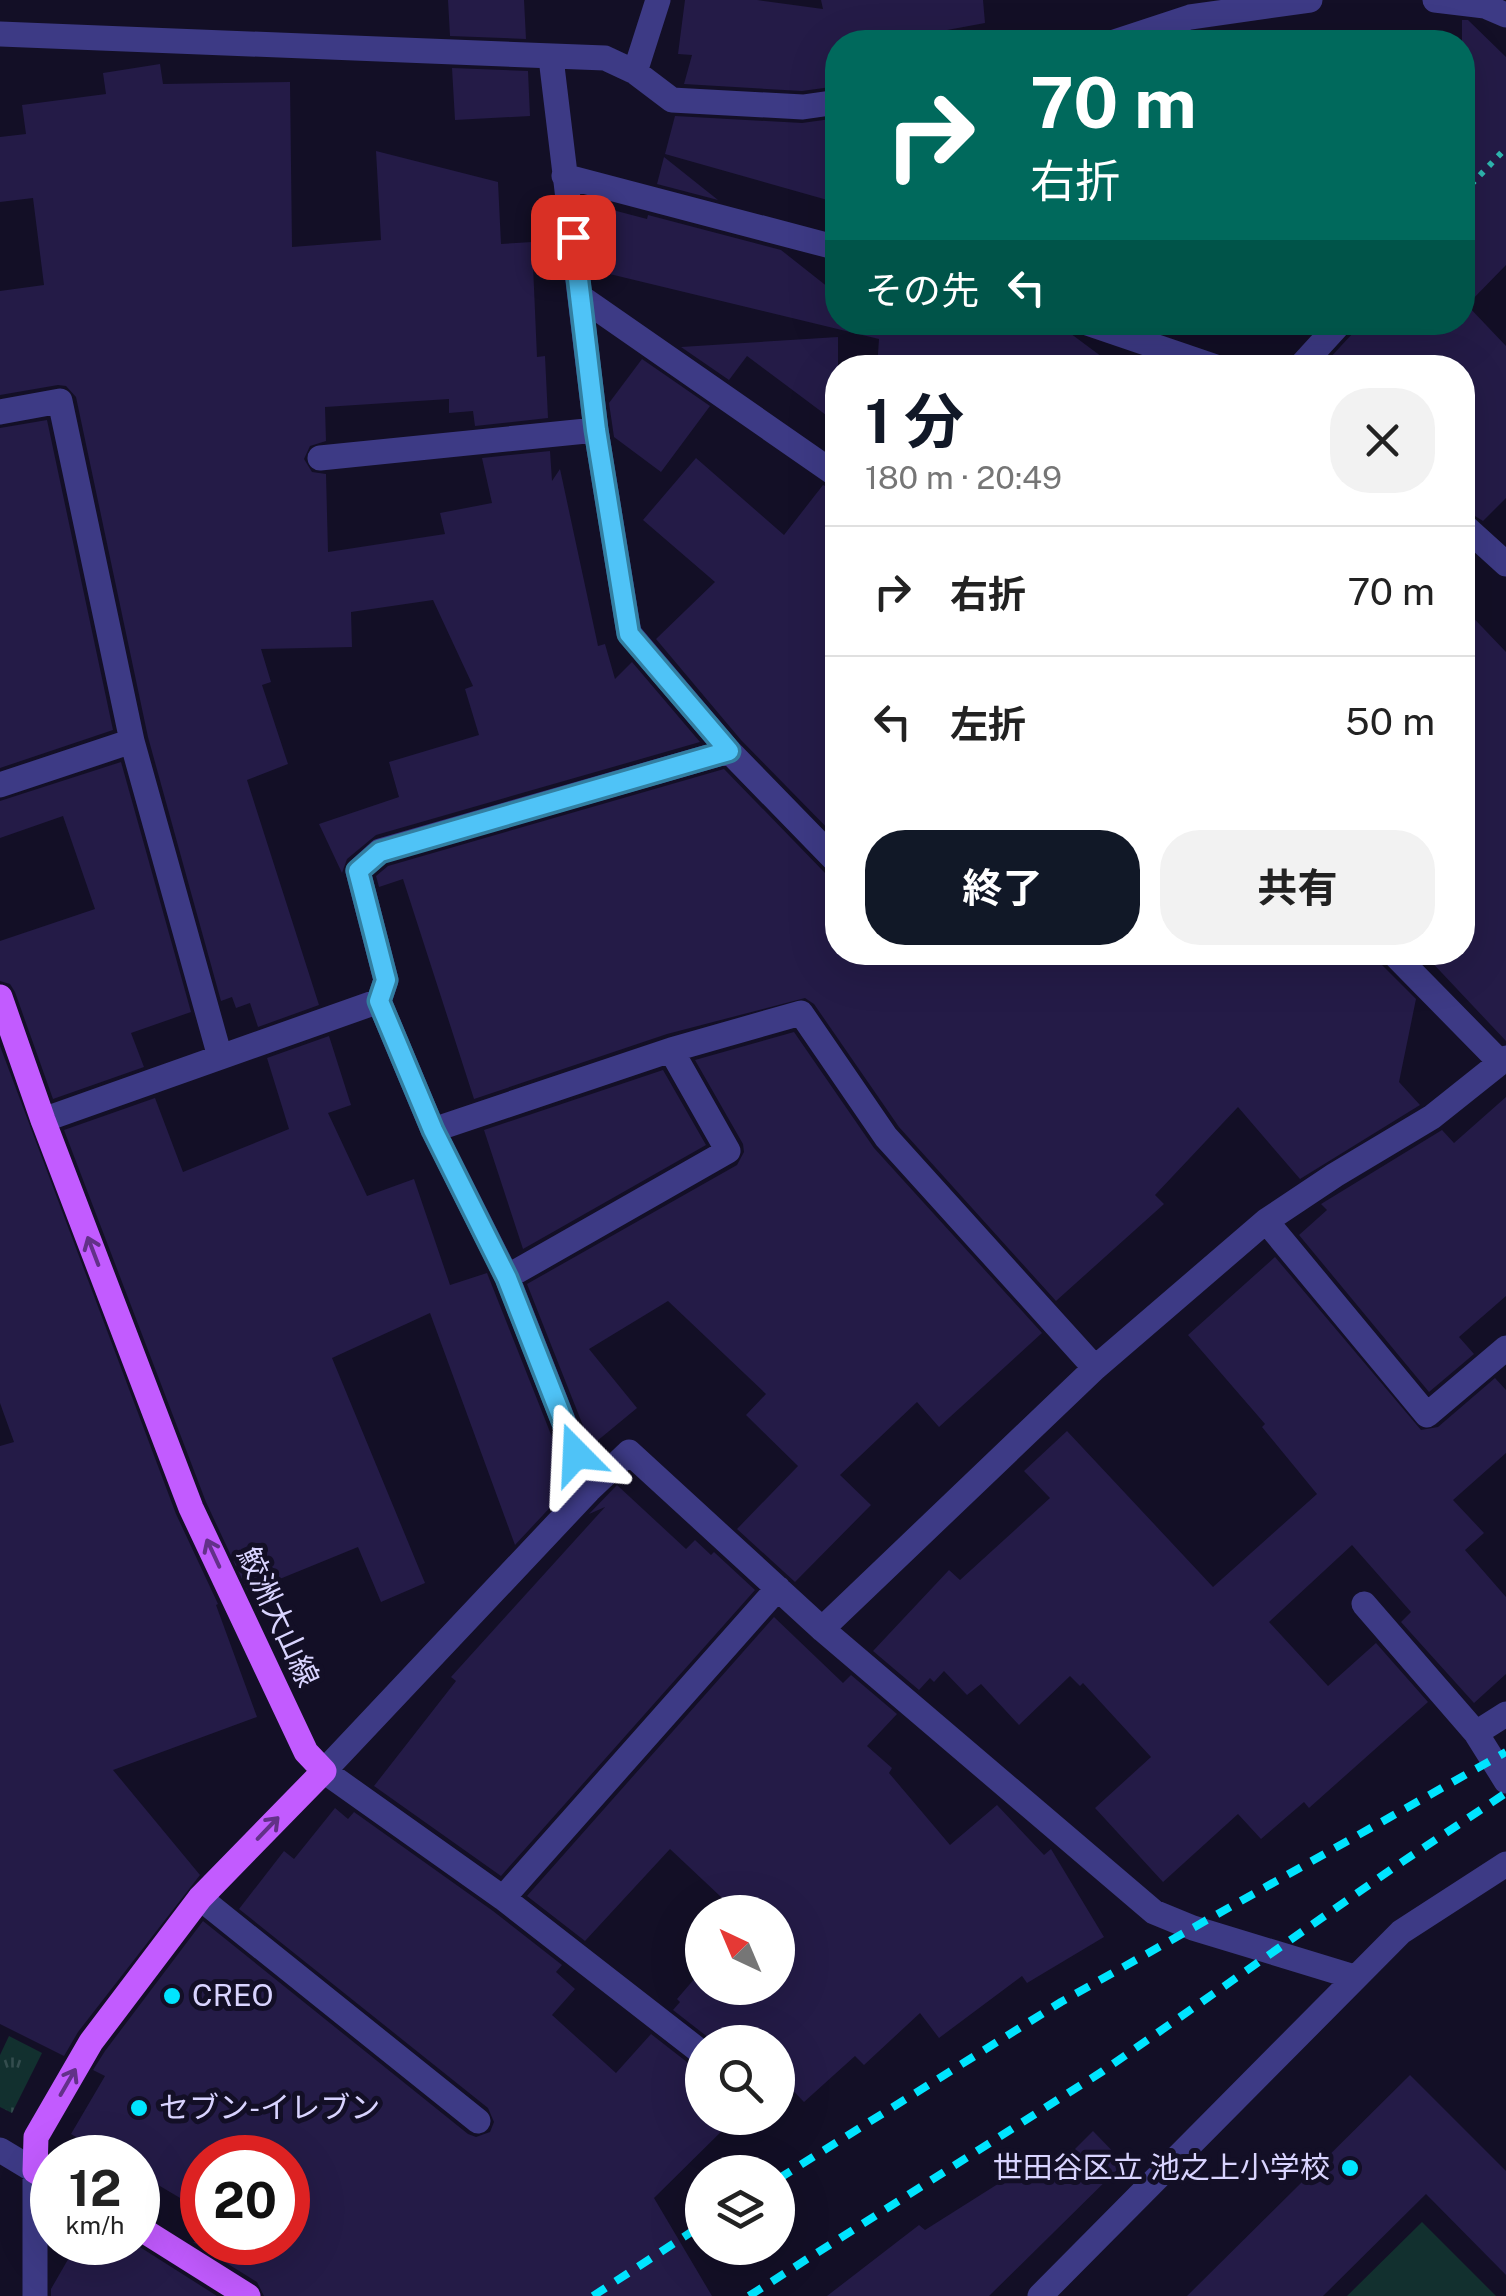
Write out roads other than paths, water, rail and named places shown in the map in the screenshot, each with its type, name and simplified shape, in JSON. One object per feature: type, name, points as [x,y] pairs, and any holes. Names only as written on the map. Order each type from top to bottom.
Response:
[{"type":"main road","name":"鮫洲大山線","points":[[0,997],[43,1120],[192,1508],[306,1752],[324,1771]]},
{"type":"main road","points":[[37,2135],[91,2042],[200,1898],[324,1771]]},
{"type":"main road","points":[[160,2241],[248,2296]]},
{"type":"street","points":[[635,72],[658,0]]},
{"type":"street","points":[[1150,30],[1190,17],[1310,0]]},
{"type":"street","points":[[1435,0],[1485,6],[1506,15]]},
{"type":"street","points":[[0,34],[605,58],[635,72],[672,100],[803,107],[825,104]]},
{"type":"street","points":[[551,58],[596,430],[629,634],[729,751],[825,850]]},
{"type":"street","points":[[564,176],[825,245]]},
{"type":"street","points":[[582,298],[825,467]]},
{"type":"street","points":[[1122,335],[1182,355]]},
{"type":"street","points":[[1311,355],[1329,335]]},
{"type":"street","points":[[0,412],[60,401],[132,741],[220,1057]]},
{"type":"street","points":[[320,458],[596,430]]},
{"type":"street","points":[[1475,535],[1505,562]]},
{"type":"street","points":[[0,785],[132,741]]},
{"type":"street","points":[[590,1489],[507,1278],[433,1130],[379,1001],[386,980],[358,871],[380,852],[729,751]]},
{"type":"street","points":[[822,1629],[1095,1368],[1266,1221],[1432,1117],[1503,1060],[1405,965]]},
{"type":"street","points":[[43,1120],[379,1001]]},
{"type":"street","points":[[433,1130],[671,1050],[801,1013],[886,1137],[1095,1368]]},
{"type":"street","points":[[507,1278],[728,1151],[671,1050]]},
{"type":"street","points":[[1266,1221],[1426,1415],[1506,1348]]},
{"type":"street","points":[[685,2040],[503,1898],[324,1771],[590,1489],[630,1452],[822,1629],[1154,1912],[1193,1928],[1354,1977]]},
{"type":"street","points":[[503,1898],[778,1588]]},
{"type":"street","points":[[1364,1604],[1476,1733],[1506,1781]]},
{"type":"street","points":[[1476,1733],[1506,1714]]},
{"type":"street","points":[[1040,2296],[1401,1932],[1506,1864]]},
{"type":"street","points":[[200,1898],[478,2121]]},
{"type":"street","points":[[0,2150],[30,2168]]},
{"type":"street","points":[[35,2296],[37,2265]]},
{"type":"railway","points":[[795,2168],[1061,2002],[1506,1752]]},
{"type":"railway","points":[[749,2296],[1103,2071],[1506,1793]]},
{"type":"railway","points":[[593,2296],[685,2236]]},
{"type":"place","name":"CREO","points":[[172,1996]]},
{"type":"place","name":"セブン-イレブン","points":[[139,2108]]},
{"type":"place","name":"世田谷区立 池之上小学校","points":[[1350,2168]]}]
